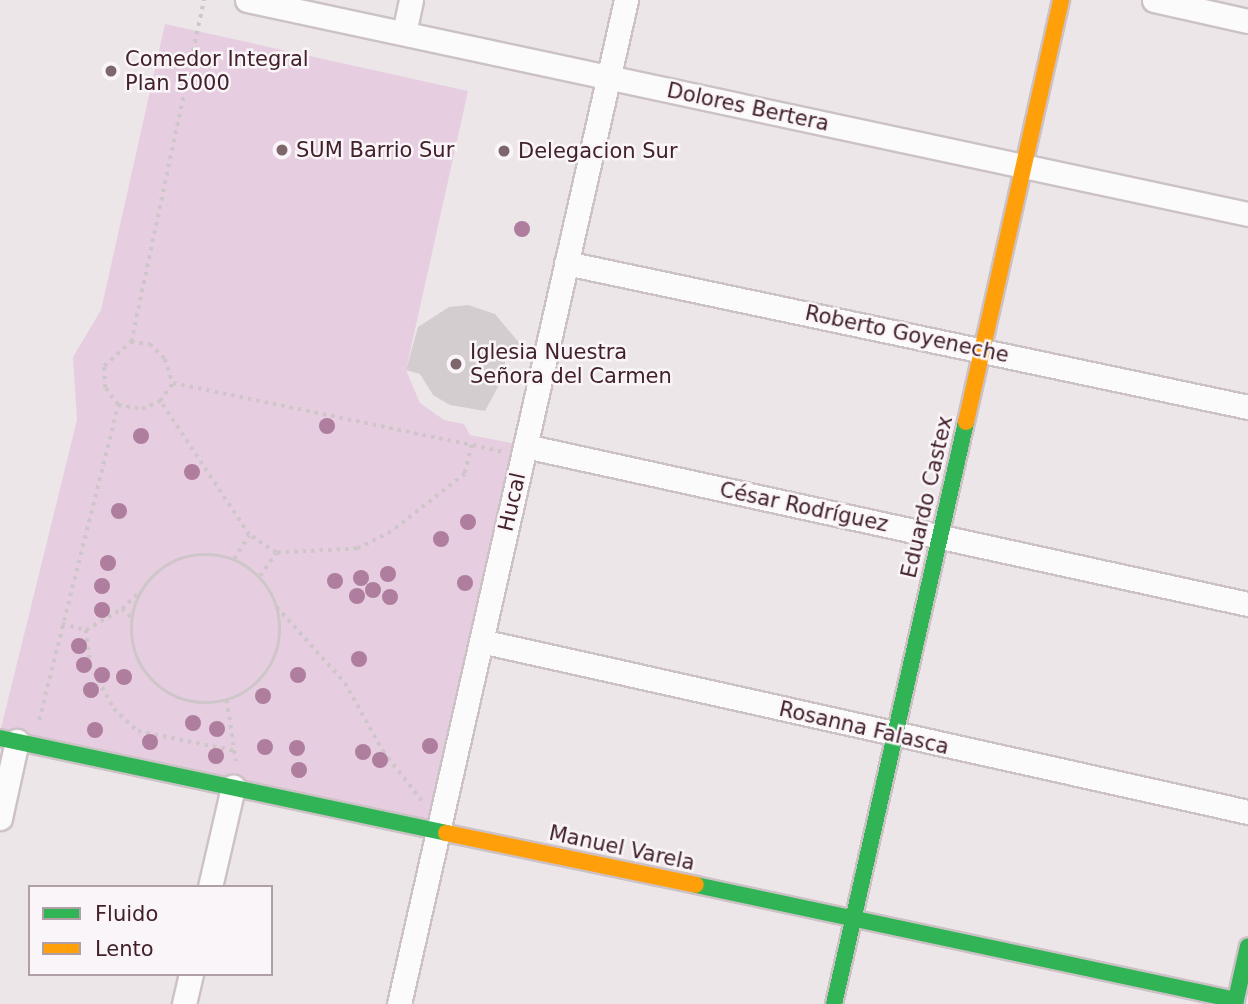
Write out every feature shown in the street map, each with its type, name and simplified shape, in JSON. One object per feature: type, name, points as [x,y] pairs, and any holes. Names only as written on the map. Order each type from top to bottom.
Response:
[{"type":"street","name":"Dolores Bertera","points":[[247,0],[1248,214]]},
{"type":"street","points":[[404,33],[411,0]]},
{"type":"street","name":"Hucal","points":[[399,1004],[626,0]]},
{"type":"street","name":"Eduardo Castex","points":[[834,1004],[1061,0]]},
{"type":"street","points":[[1154,0],[1248,21]]},
{"type":"street","name":"Roberto Goyeneche","points":[[566,263],[1248,407]]},
{"type":"street","name":"César Rodríguez","points":[[525,446],[1248,604]]},
{"type":"street","name":"Rosanna Falasca","points":[[481,642],[1248,812]]},
{"type":"street","points":[[0,818],[9,739]]},
{"type":"street","name":"Manuel Varela","points":[[9,739],[854,918],[1235,1002]]},
{"type":"street","points":[[210,885],[233,787]]},
{"type":"street","points":[[1235,1002],[1248,946]]},
{"type":"street","points":[[184,1004],[191,976]]},
{"type":"path","points":[[131,342],[204,0]]},
{"type":"path","points":[[131,342],[150,344],[165,359],[173,383],[160,401],[142,410],[118,405],[106,388],[104,366],[113,352],[131,342]]},
{"type":"path","points":[[160,401],[249,535],[276,553],[357,549],[391,532],[465,474],[472,445],[173,383]]},
{"type":"path","points":[[51,723],[38,720],[118,405]]},
{"type":"path","points":[[234,559],[249,535]]},
{"type":"path","points":[[62,624],[86,630],[122,609],[170,564],[201,553],[234,559],[260,576],[275,605],[289,623],[345,683],[383,751],[429,811],[416,808]]},
{"type":"path","points":[[260,576],[276,553]]},
{"type":"path","points":[[141,590],[131,617],[132,642],[164,693],[227,700],[256,685],[275,663],[282,634],[289,623]]},
{"type":"path","points":[[275,605],[282,634]]},
{"type":"path","points":[[122,609],[131,617]]},
{"type":"path","points":[[86,630],[90,665],[114,709],[138,731],[236,751]]},
{"type":"path","points":[[223,763],[236,766],[227,700]]},
{"type":"shaded area","points":[[165,24],[468,91],[406,370],[420,403],[444,420],[464,424],[470,435],[521,445],[437,823],[1,728],[77,420],[73,357],[101,310]]},
{"type":"building","name":"Iglesia Nuestra Señora del Carmen","points":[[468,305],[495,314],[521,345],[523,355],[505,358],[505,374],[485,411],[450,405],[433,395],[420,374],[406,370],[418,327],[449,307]]},
{"type":"traffic: fast","points":[[834,1004],[966,422]]},
{"type":"traffic: fast","points":[[0,738],[446,833]]},
{"type":"traffic: fast","points":[[696,885],[1236,1000]]},
{"type":"traffic: fast","points":[[1235,1004],[1248,946]]},
{"type":"traffic: slow","points":[[966,422],[1061,0]]},
{"type":"traffic: slow","points":[[446,833],[696,885]]},
{"type":"place","name":"Comedor Integral Plan 5000","points":[[111,71]]},
{"type":"place","name":"SUM Barrio Sur","points":[[282,150]]},
{"type":"place","name":"Delegacion Sur","points":[[504,151]]},
{"type":"place","name":"Iglesia Nuestra Señora del Carmen","points":[[456,364]]}]
